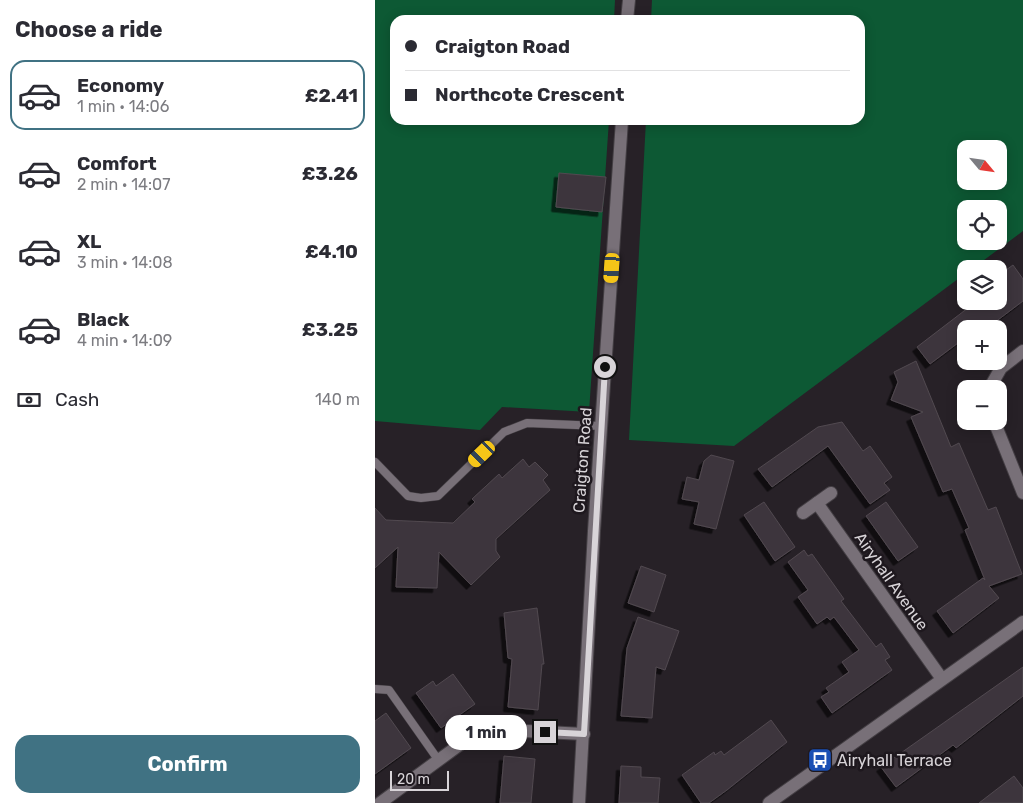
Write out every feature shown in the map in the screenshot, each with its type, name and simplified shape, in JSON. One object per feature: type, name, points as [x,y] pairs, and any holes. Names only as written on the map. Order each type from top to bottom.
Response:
[{"type":"street","points":[[628,15],[629,0]]},
{"type":"street","name":"Craigton Road","points":[[579,803],[601,426],[622,125]]},
{"type":"street","points":[[994,380],[1001,368],[1023,351]]},
{"type":"street","points":[[998,430],[1023,493]]},
{"type":"street","points":[[803,513],[831,493]]},
{"type":"street","name":"Airyhall Avenue","points":[[817,503],[942,679]]},
{"type":"street","points":[[769,803],[1023,622]]},
{"type":"street","points":[[380,803],[439,761],[462,742],[486,729],[584,734]]},
{"type":"lane","points":[[375,462],[408,496],[421,498],[438,496],[505,432],[527,423],[601,426]]},
{"type":"lane","points":[[375,689],[389,690],[439,761]]},
{"type":"green space","points":[[375,0],[615,0],[614,15],[390,15],[390,125],[609,125],[589,412],[502,407],[480,430],[375,421]]},
{"type":"green space","points":[[652,0],[1023,0],[1023,231],[1007,243],[1007,200],[957,200],[957,250],[998,250],[984,260],[957,260],[957,280],[734,446],[629,440],[646,125],[865,125],[865,15],[651,15]]},
{"type":"building","points":[[559,173],[606,177],[602,212],[556,207]]},
{"type":"building","points":[[1013,265],[1023,279],[1023,301],[998,320],[957,320],[957,344],[930,364],[917,347],[965,310],[1007,310],[1007,269]]},
{"type":"building","points":[[916,361],[951,447],[959,443],[988,510],[996,507],[1022,574],[989,586],[999,598],[953,633],[937,611],[983,578],[985,580],[965,530],[969,528],[952,489],[943,492],[911,417],[923,412],[891,400],[898,382],[894,372]]},
{"type":"building","points":[[842,422],[863,451],[870,446],[892,477],[884,483],[890,490],[870,504],[828,446],[772,487],[758,469],[818,427]]},
{"type":"building","points":[[711,455],[734,461],[716,529],[694,524],[699,502],[682,499],[687,477],[699,480],[704,461]]},
{"type":"building","points":[[523,459],[529,467],[535,462],[548,475],[543,480],[550,490],[496,539],[496,551],[500,557],[471,585],[439,552],[437,588],[396,587],[398,547],[375,568],[375,508],[386,520],[453,523],[475,502],[472,499],[499,474],[502,478]]},
{"type":"building","points":[[764,502],[795,547],[775,561],[744,515]]},
{"type":"building","points":[[886,502],[918,547],[898,561],[866,516]]},
{"type":"building","points":[[804,550],[808,556],[812,554],[844,599],[841,601],[876,647],[881,643],[890,657],[885,660],[892,670],[832,713],[821,697],[829,692],[826,688],[849,672],[842,662],[859,650],[834,617],[830,620],[827,617],[817,624],[798,597],[808,590],[788,562]]},
{"type":"building","points":[[641,566],[666,575],[654,612],[628,603]]},
{"type":"building","points":[[537,608],[544,664],[542,664],[538,710],[508,707],[512,659],[508,658],[504,613]]},
{"type":"building","points":[[638,617],[679,631],[665,670],[656,667],[652,718],[621,716],[627,648]]},
{"type":"building","points":[[1023,667],[1023,696],[956,748],[953,745],[896,787],[881,767]]},
{"type":"building","points":[[453,674],[475,704],[441,728],[416,693],[433,681],[436,686]]},
{"type":"building","points":[[386,713],[411,748],[375,774],[375,721]]},
{"type":"building","points":[[771,720],[787,742],[709,803],[701,803],[682,775],[714,752],[715,755],[721,751],[724,755]]},
{"type":"building","points":[[504,756],[535,759],[531,803],[500,803]]},
{"type":"building","points":[[621,766],[641,767],[641,777],[660,778],[658,803],[619,803]]},
{"type":"building","points":[[1014,776],[1023,788],[1023,803],[979,803]]},
{"type":"place","name":"Airyhall Terrace","points":[[820,760]]},
{"type":"route","points":[[545,732],[584,734],[594,531],[605,367]]}]
